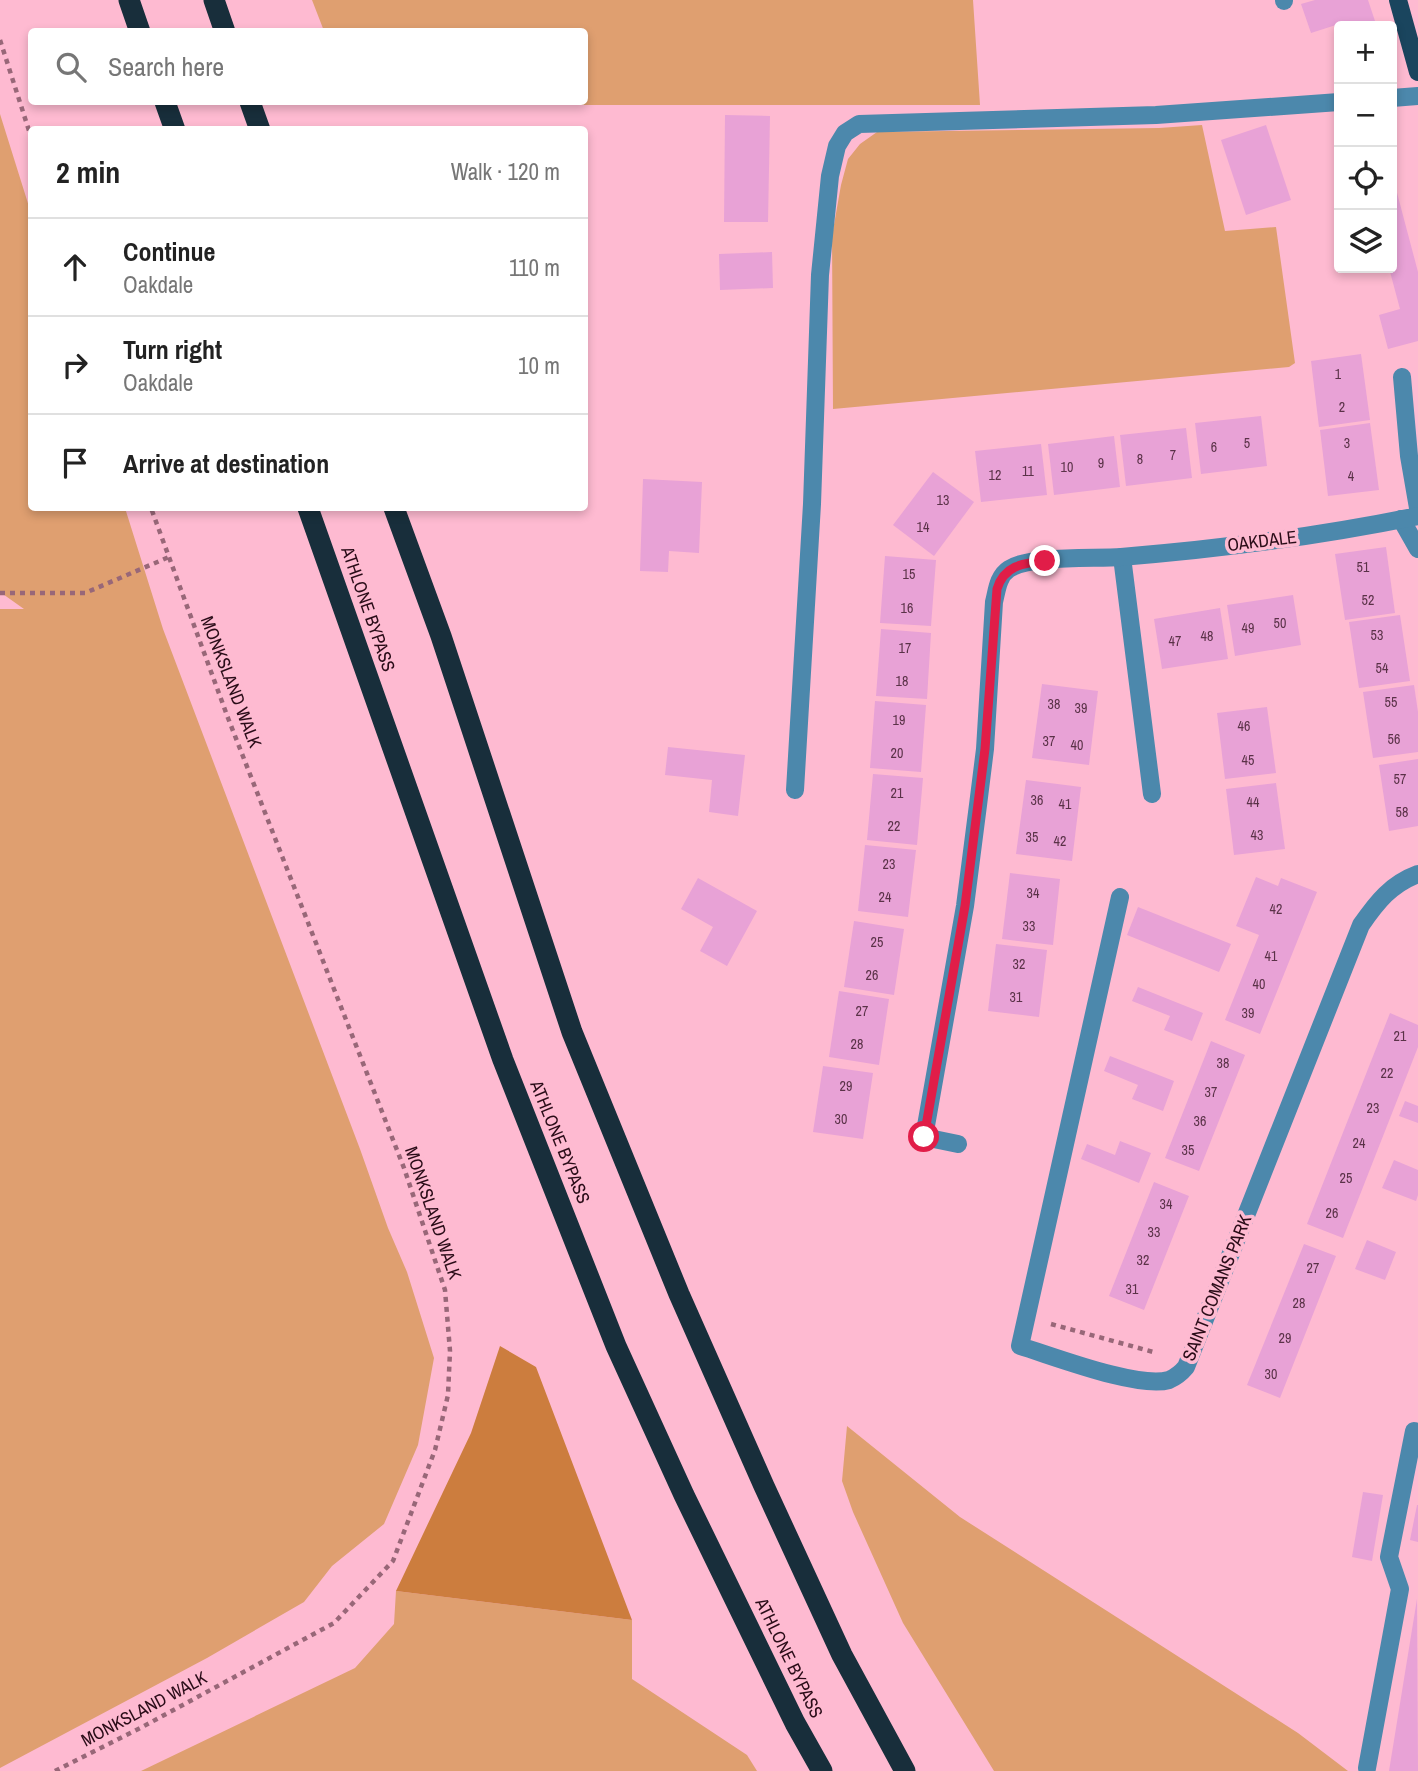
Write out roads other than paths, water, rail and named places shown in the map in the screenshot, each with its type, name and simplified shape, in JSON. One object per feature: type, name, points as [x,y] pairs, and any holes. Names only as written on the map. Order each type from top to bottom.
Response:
[{"type":"highway","points":[[129,0],[139,28]]},
{"type":"highway","points":[[214,0],[224,28]]},
{"type":"highway","points":[[166,105],[174,126]]},
{"type":"highway","points":[[251,105],[259,126]]},
{"type":"highway","name":"ATHLONE BYPASS","points":[[309,511],[503,1060],[616,1346],[690,1507],[795,1723],[822,1771]]},
{"type":"highway","points":[[395,511],[441,636],[578,1045],[679,1294],[764,1486],[842,1655],[905,1771]]},
{"type":"main road","points":[[1398,0],[1418,72]]},
{"type":"street","points":[[1397,98],[1418,96]]},
{"type":"street","points":[[796,790],[820,275],[830,176],[837,146],[845,133],[859,124],[1156,115],[1334,102]]},
{"type":"street","points":[[1402,377],[1409,456],[1418,508]]},
{"type":"street","name":"OAKDALE","points":[[958,1144],[924,1137],[965,906],[985,749],[994,602],[1000,578],[1010,568],[1028,562],[1122,557],[1336,532],[1409,517],[1418,549]]},
{"type":"street","points":[[1122,557],[1152,794]]},
{"type":"street","name":"SAINT COMANS PARK","points":[[1120,897],[1020,1346],[1123,1377],[1155,1381],[1180,1375],[1186,1367],[1361,925],[1376,903],[1391,888],[1418,874]]},
{"type":"street","points":[[1367,1768],[1400,1589],[1389,1557],[1414,1431],[1418,1432]]}]
